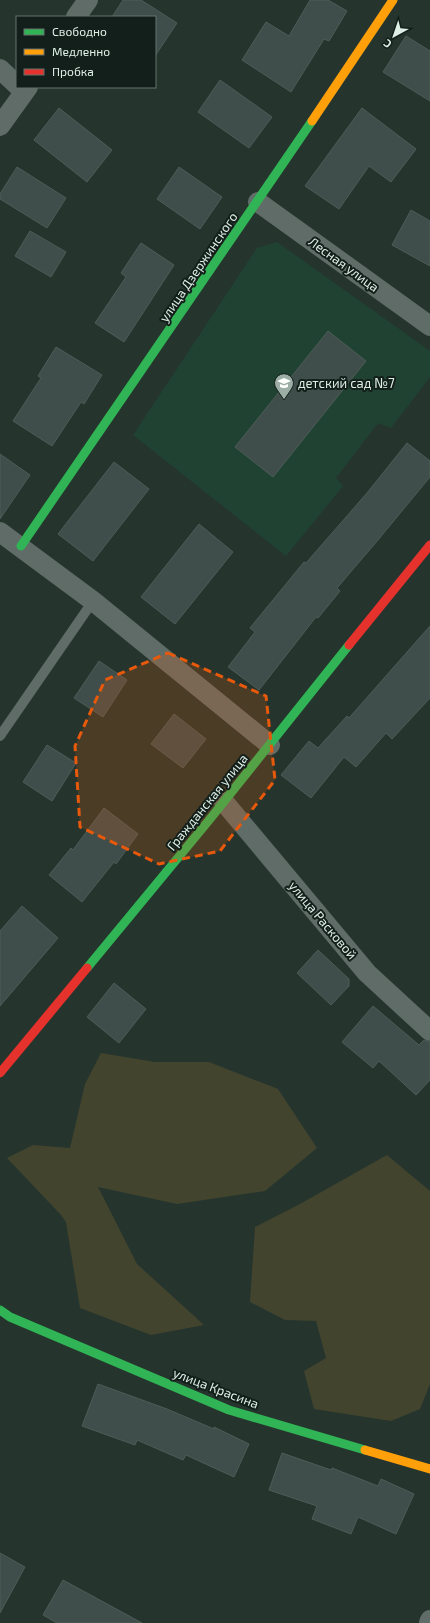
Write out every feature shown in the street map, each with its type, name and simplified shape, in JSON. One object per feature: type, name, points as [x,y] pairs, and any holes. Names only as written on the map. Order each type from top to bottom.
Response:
[{"type":"street","points":[[77,16],[88,0]]},
{"type":"street","name":"улица Дзержинского","points":[[21,546],[258,202],[393,0]]},
{"type":"street","points":[[0,69],[16,83]]},
{"type":"street","points":[[0,126],[22,88]]},
{"type":"street","name":"Лесная улица","points":[[258,202],[430,326]]},
{"type":"street","points":[[0,532],[21,546],[93,601],[270,745]]},
{"type":"street","name":"Гражданская улица","points":[[0,1073],[224,802],[430,545]]},
{"type":"street","name":"улица Расковой","points":[[224,802],[368,973],[430,1031]]},
{"type":"street","name":"улица Красина","points":[[0,1310],[10,1317],[229,1410],[430,1469]]},
{"type":"lane","points":[[0,736],[93,601]]},
{"type":"highlighted area","points":[[168,653],[266,696],[275,780],[220,851],[159,864],[80,827],[75,746],[105,680]]},
{"type":"shaded area","name":"детский сад №7","points":[[277,242],[430,351],[430,377],[391,428],[378,423],[336,478],[343,486],[286,556],[133,435],[257,248]]},
{"type":"shaded area","points":[[101,1053],[155,1062],[209,1062],[278,1089],[317,1148],[265,1191],[177,1204],[98,1187],[137,1264],[204,1325],[151,1335],[80,1308],[66,1222],[7,1158],[33,1145],[70,1148],[85,1084]]},
{"type":"shaded area","points":[[387,1155],[430,1191],[430,1384],[420,1409],[391,1421],[314,1409],[304,1371],[326,1358],[316,1321],[285,1320],[250,1302],[255,1227],[300,1204]]},
{"type":"building","points":[[123,0],[141,0],[177,23],[156,54],[156,16],[113,16]]},
{"type":"building","points":[[310,0],[328,0],[347,11],[329,41],[324,39],[291,92],[242,60],[266,22],[289,36]]},
{"type":"building","points":[[406,36],[430,51],[430,101],[383,72]]},
{"type":"building","points":[[220,80],[272,117],[249,148],[198,112]]},
{"type":"building","points":[[59,108],[112,150],[87,182],[34,140]]},
{"type":"building","points":[[362,108],[416,149],[391,182],[369,166],[339,209],[305,186]]},
{"type":"building","points":[[17,167],[66,198],[47,228],[0,199],[0,194]]},
{"type":"building","points":[[179,167],[222,197],[200,229],[157,199]]},
{"type":"building","points":[[411,210],[430,221],[430,266],[392,245]]},
{"type":"building","points":[[30,231],[66,252],[51,277],[15,256]]},
{"type":"building","points":[[141,243],[174,265],[124,342],[95,323],[126,277],[121,273]]},
{"type":"building","points":[[328,331],[366,361],[273,477],[235,447]]},
{"type":"building","points":[[56,347],[102,375],[84,404],[81,402],[52,446],[13,421],[41,378],[38,376]]},
{"type":"building","points":[[407,443],[430,461],[430,477],[337,588],[340,591],[318,618],[316,617],[259,690],[228,667],[255,632],[250,628],[304,562],[306,563],[367,493]]},
{"type":"building","points":[[0,454],[30,475],[0,519]]},
{"type":"building","points":[[114,462],[149,489],[93,561],[58,534]]},
{"type":"building","points":[[199,524],[233,552],[175,624],[141,597]]},
{"type":"building","points":[[430,626],[430,698],[392,739],[386,733],[356,767],[344,757],[311,798],[281,775],[309,741],[318,748],[347,716],[349,718]]},
{"type":"building","points":[[99,661],[127,680],[103,717],[74,698]]},
{"type":"building","points":[[174,714],[206,739],[183,768],[151,744]]},
{"type":"building","points":[[47,745],[76,763],[52,801],[23,782]]},
{"type":"building","points":[[104,808],[138,834],[116,864],[114,862],[82,902],[49,875],[71,848],[73,850]]},
{"type":"building","points":[[22,906],[58,938],[0,1006],[0,931]]},
{"type":"building","points":[[318,950],[349,979],[349,986],[331,1005],[297,973]]},
{"type":"building","points":[[114,983],[146,1009],[119,1043],[87,1017]]},
{"type":"building","points":[[373,1006],[419,1045],[424,1040],[430,1042],[430,1080],[416,1095],[379,1061],[373,1068],[342,1042]]},
{"type":"building","points":[[98,1384],[167,1409],[214,1429],[214,1427],[249,1444],[234,1477],[186,1455],[183,1460],[137,1440],[135,1445],[82,1426]]},
{"type":"building","points":[[282,1453],[331,1470],[332,1468],[378,1486],[381,1479],[414,1494],[396,1534],[358,1517],[351,1534],[312,1519],[317,1506],[269,1490]]},
{"type":"building","points":[[0,1553],[25,1567],[0,1613]]},
{"type":"building","points":[[63,1580],[142,1623],[57,1623],[43,1615]]},
{"type":"traffic: fast","points":[[21,546],[312,121]]},
{"type":"traffic: fast","points":[[87,968],[210,819],[349,645]]},
{"type":"traffic: fast","points":[[0,1310],[10,1317],[229,1410],[365,1450]]},
{"type":"traffic: slow","points":[[312,121],[393,0]]},
{"type":"traffic: slow","points":[[365,1450],[430,1469]]},
{"type":"traffic: jam","points":[[349,645],[430,545]]},
{"type":"traffic: jam","points":[[0,1073],[87,968]]},
{"type":"place","name":"детский сад №7","points":[[284,400]]}]
